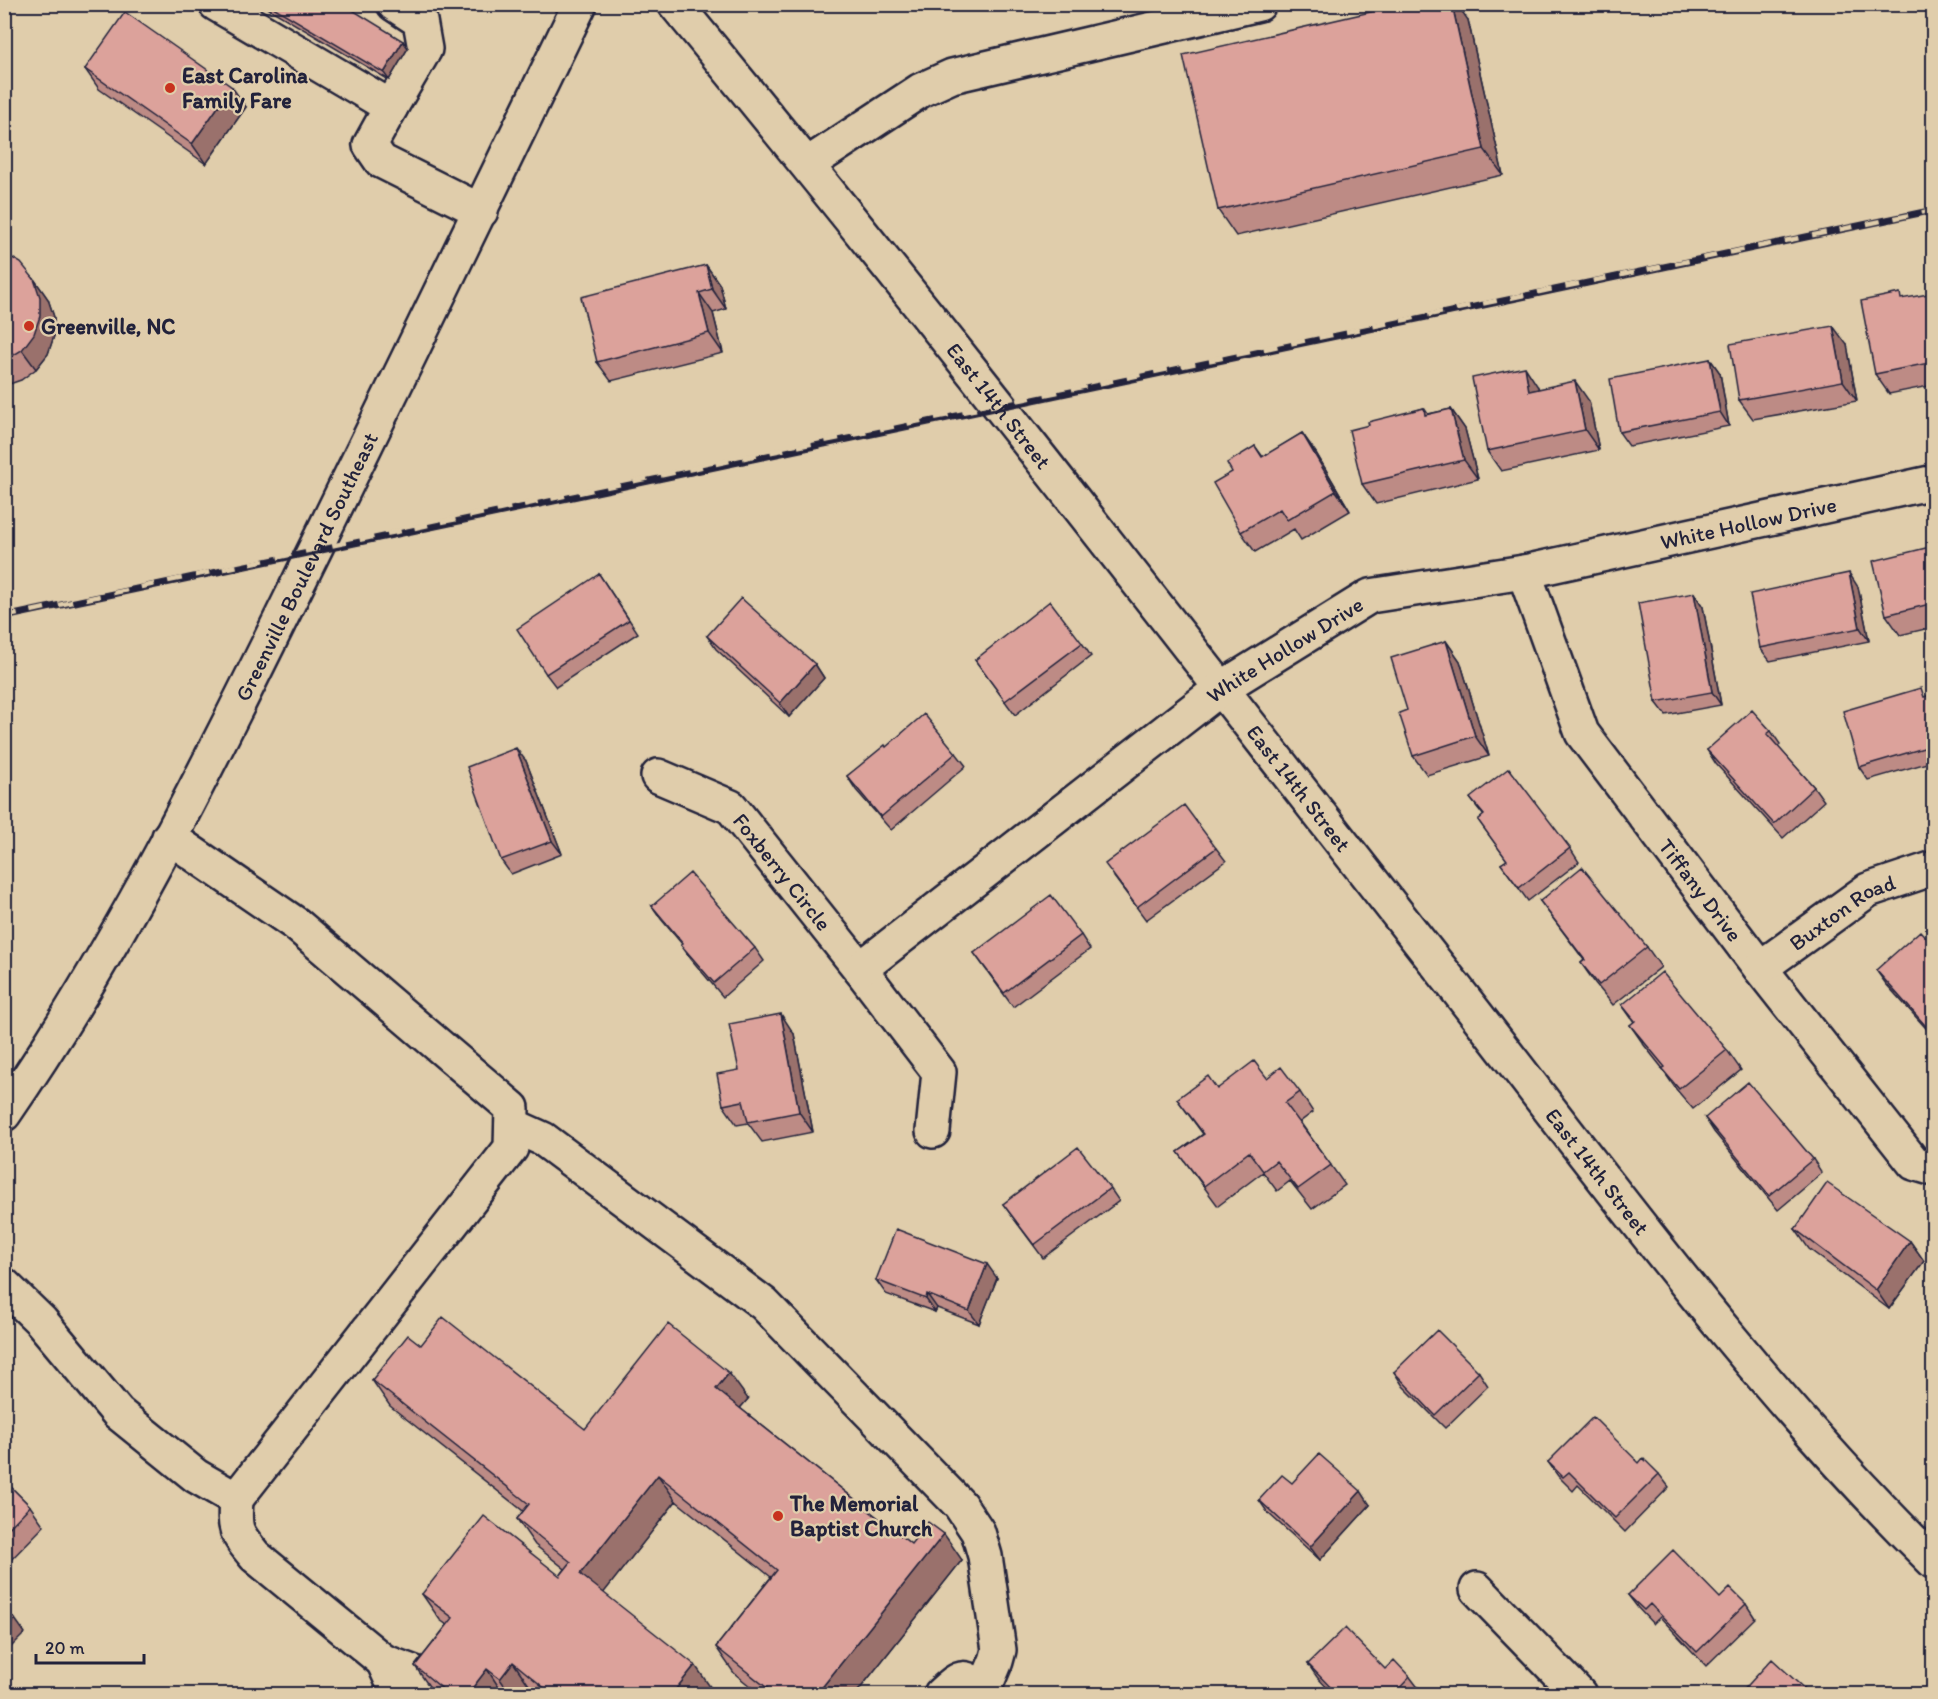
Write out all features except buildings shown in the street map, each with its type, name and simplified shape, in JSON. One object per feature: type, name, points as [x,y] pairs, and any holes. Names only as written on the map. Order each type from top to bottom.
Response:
[{"type":"main road","name":"Greenville Boulevard Southeast","points":[[4,1114],[30,1077],[108,950],[257,669],[580,4]]},
{"type":"main road","name":"East 14th Street","points":[[675,4],[808,164],[1000,404],[1220,689],[1741,1352],[1859,1487],[1934,1562]]},
{"type":"main road","points":[[217,5],[264,20],[346,67],[391,107]]},
{"type":"main road","points":[[808,164],[921,90],[952,76],[1247,6]]},
{"type":"main road","points":[[383,12],[420,21],[425,49],[370,145],[381,161],[481,211]]},
{"type":"main road","name":"White Hollow Drive","points":[[861,969],[1220,689],[1370,597],[1524,572],[1934,482]]},
{"type":"main road","name":"Tiffany Drive","points":[[1524,572],[1582,733],[1760,968],[1914,1163],[1934,1169]]},
{"type":"main road","name":"Foxberry Circle","points":[[658,776],[730,807],[861,969],[939,1072],[933,1131]]},
{"type":"main road","points":[[169,837],[296,924],[512,1108],[511,1148],[236,1499],[234,1524],[242,1541],[255,1556],[383,1661],[415,1673],[438,1686]]},
{"type":"main road","name":"Buxton Road","points":[[1760,968],[1868,890],[1934,868]]},
{"type":"main road","points":[[512,1125],[543,1139],[764,1304],[960,1505],[978,1532],[985,1556],[999,1650],[984,1693],[971,1679],[962,1678],[940,1695]]},
{"type":"main road","points":[[4,1285],[41,1321],[118,1413],[196,1476],[236,1499]]},
{"type":"main road","points":[[1477,1589],[1579,1695]]},
{"type":"main road","points":[[383,1661],[398,1695]]},
{"type":"railway","points":[[4,617],[1210,360],[1934,210]]},
{"type":"place","name":"East Carolina Family Fare","points":[[170,88]]},
{"type":"place","name":"Greenville, NC","points":[[29,326]]},
{"type":"place","name":"The Memorial Baptist Church","points":[[778,1516]]}]
